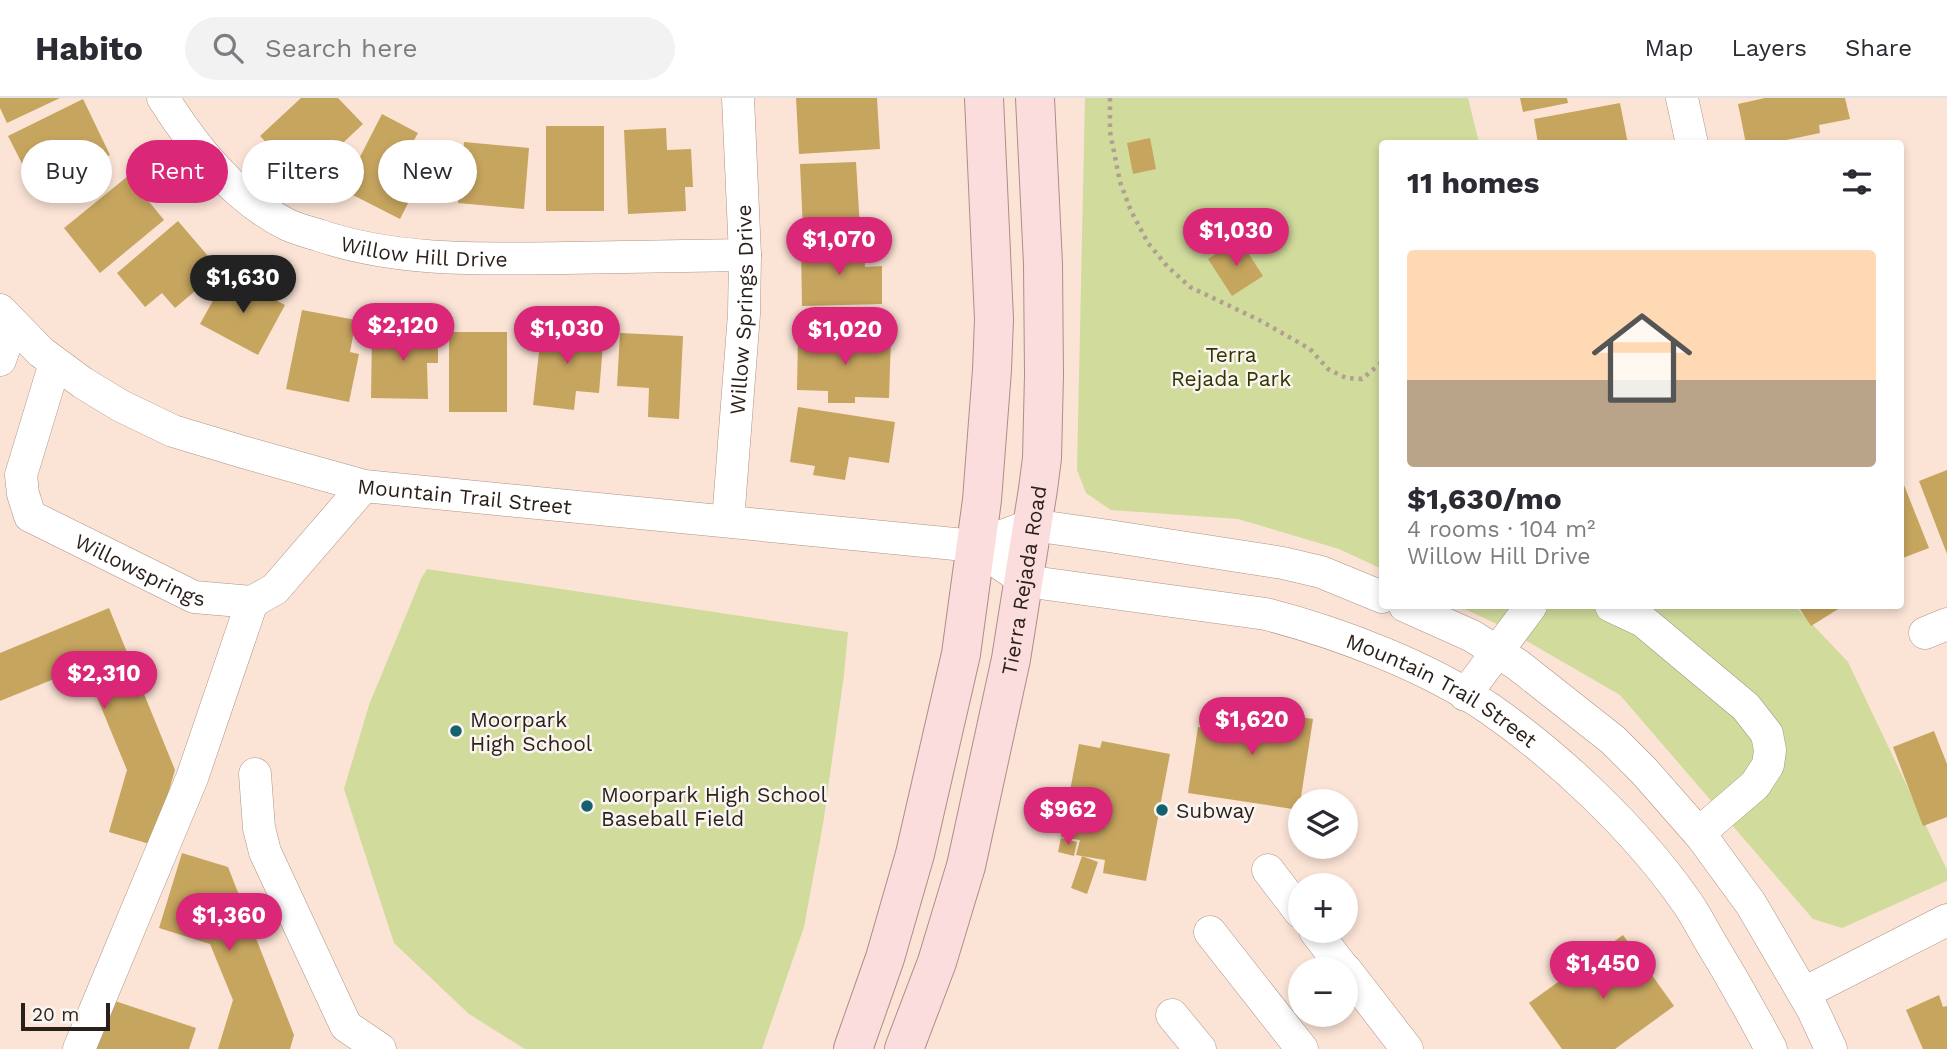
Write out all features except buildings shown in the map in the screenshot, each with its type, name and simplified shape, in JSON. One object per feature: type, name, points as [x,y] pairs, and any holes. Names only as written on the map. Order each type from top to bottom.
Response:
[{"type":"main road","points":[[853,1049],[885,958],[915,855],[961,654],[984,484],[992,370],[994,319],[984,98]]},
{"type":"main road","name":"Tierra Rejada Road","points":[[904,1049],[937,962],[966,866],[1011,659],[1042,458],[1043,264],[1035,98]]},
{"type":"street","name":"Willow Hill Drive","points":[[163,98],[196,145],[228,182],[288,225],[335,241],[425,257],[492,259],[745,255]]},
{"type":"street","name":"Willow Springs Drive","points":[[728,521],[744,314],[745,255],[738,98]]},
{"type":"street","points":[[1682,98],[1691,140]]},
{"type":"street","name":"Mountain Trail Street","points":[[7,317],[41,352],[83,383],[121,406],[173,431],[364,486],[975,546],[1032,526],[1283,563],[1321,572],[1379,596]]},
{"type":"street","points":[[0,360],[7,317]]},
{"type":"street","name":"Willowsprings","points":[[55,363],[22,475],[23,494],[30,516],[194,597],[252,602]]},
{"type":"street","points":[[79,1049],[192,778],[252,602],[275,589],[364,486]]},
{"type":"street","name":"Mountain Trail Street","points":[[975,546],[1025,581],[1266,614],[1298,622],[1346,638],[1428,674],[1488,708],[1550,757],[1610,811],[1684,897],[1771,1049]]},
{"type":"street","points":[[1412,609],[1472,636],[1518,665],[1613,740],[1644,771],[1699,833],[1751,904],[1804,993],[1831,1049]]},
{"type":"street","points":[[1465,695],[1529,609]]},
{"type":"street","points":[[1617,609],[1643,621],[1746,707],[1767,734],[1770,750],[1768,765],[1755,785],[1699,833]]},
{"type":"street","points":[[255,774],[259,828],[265,852],[346,1026],[380,1049]]},
{"type":"street","points":[[1268,870],[1288,896]]},
{"type":"street","points":[[1804,993],[1947,920]]},
{"type":"street","points":[[1210,932],[1302,1049]]},
{"type":"street","points":[[1324,943],[1335,957]]},
{"type":"street","points":[[1358,987],[1407,1049]]},
{"type":"street","points":[[1172,1015],[1200,1049]]},
{"type":"path","points":[[1110,98],[1111,132],[1120,182],[1127,201],[1148,243],[1175,273],[1190,287],[1261,321],[1310,349],[1328,369],[1346,378],[1362,379],[1379,365]]},
{"type":"green space","name":"Terra Rejada Park","points":[[1085,98],[1468,98],[1478,140],[1379,140],[1379,568],[1339,549],[1238,519],[1111,510],[1086,493],[1077,470]]},
{"type":"green space","name":"Moorpark High School Baseball Field","points":[[427,569],[848,632],[823,824],[804,927],[762,1049],[525,1049],[469,1014],[394,943],[344,789],[369,705]]},
{"type":"green space","points":[[1464,609],[1798,609],[1848,662],[1947,870],[1947,881],[1842,928],[1813,919],[1620,695],[1499,625]]},
{"type":"place","name":"Moorpark High School","points":[[456,731]]},
{"type":"place","name":"Moorpark High School Baseball Field","points":[[587,806]]},
{"type":"place","name":"Subway","points":[[1162,810]]}]
